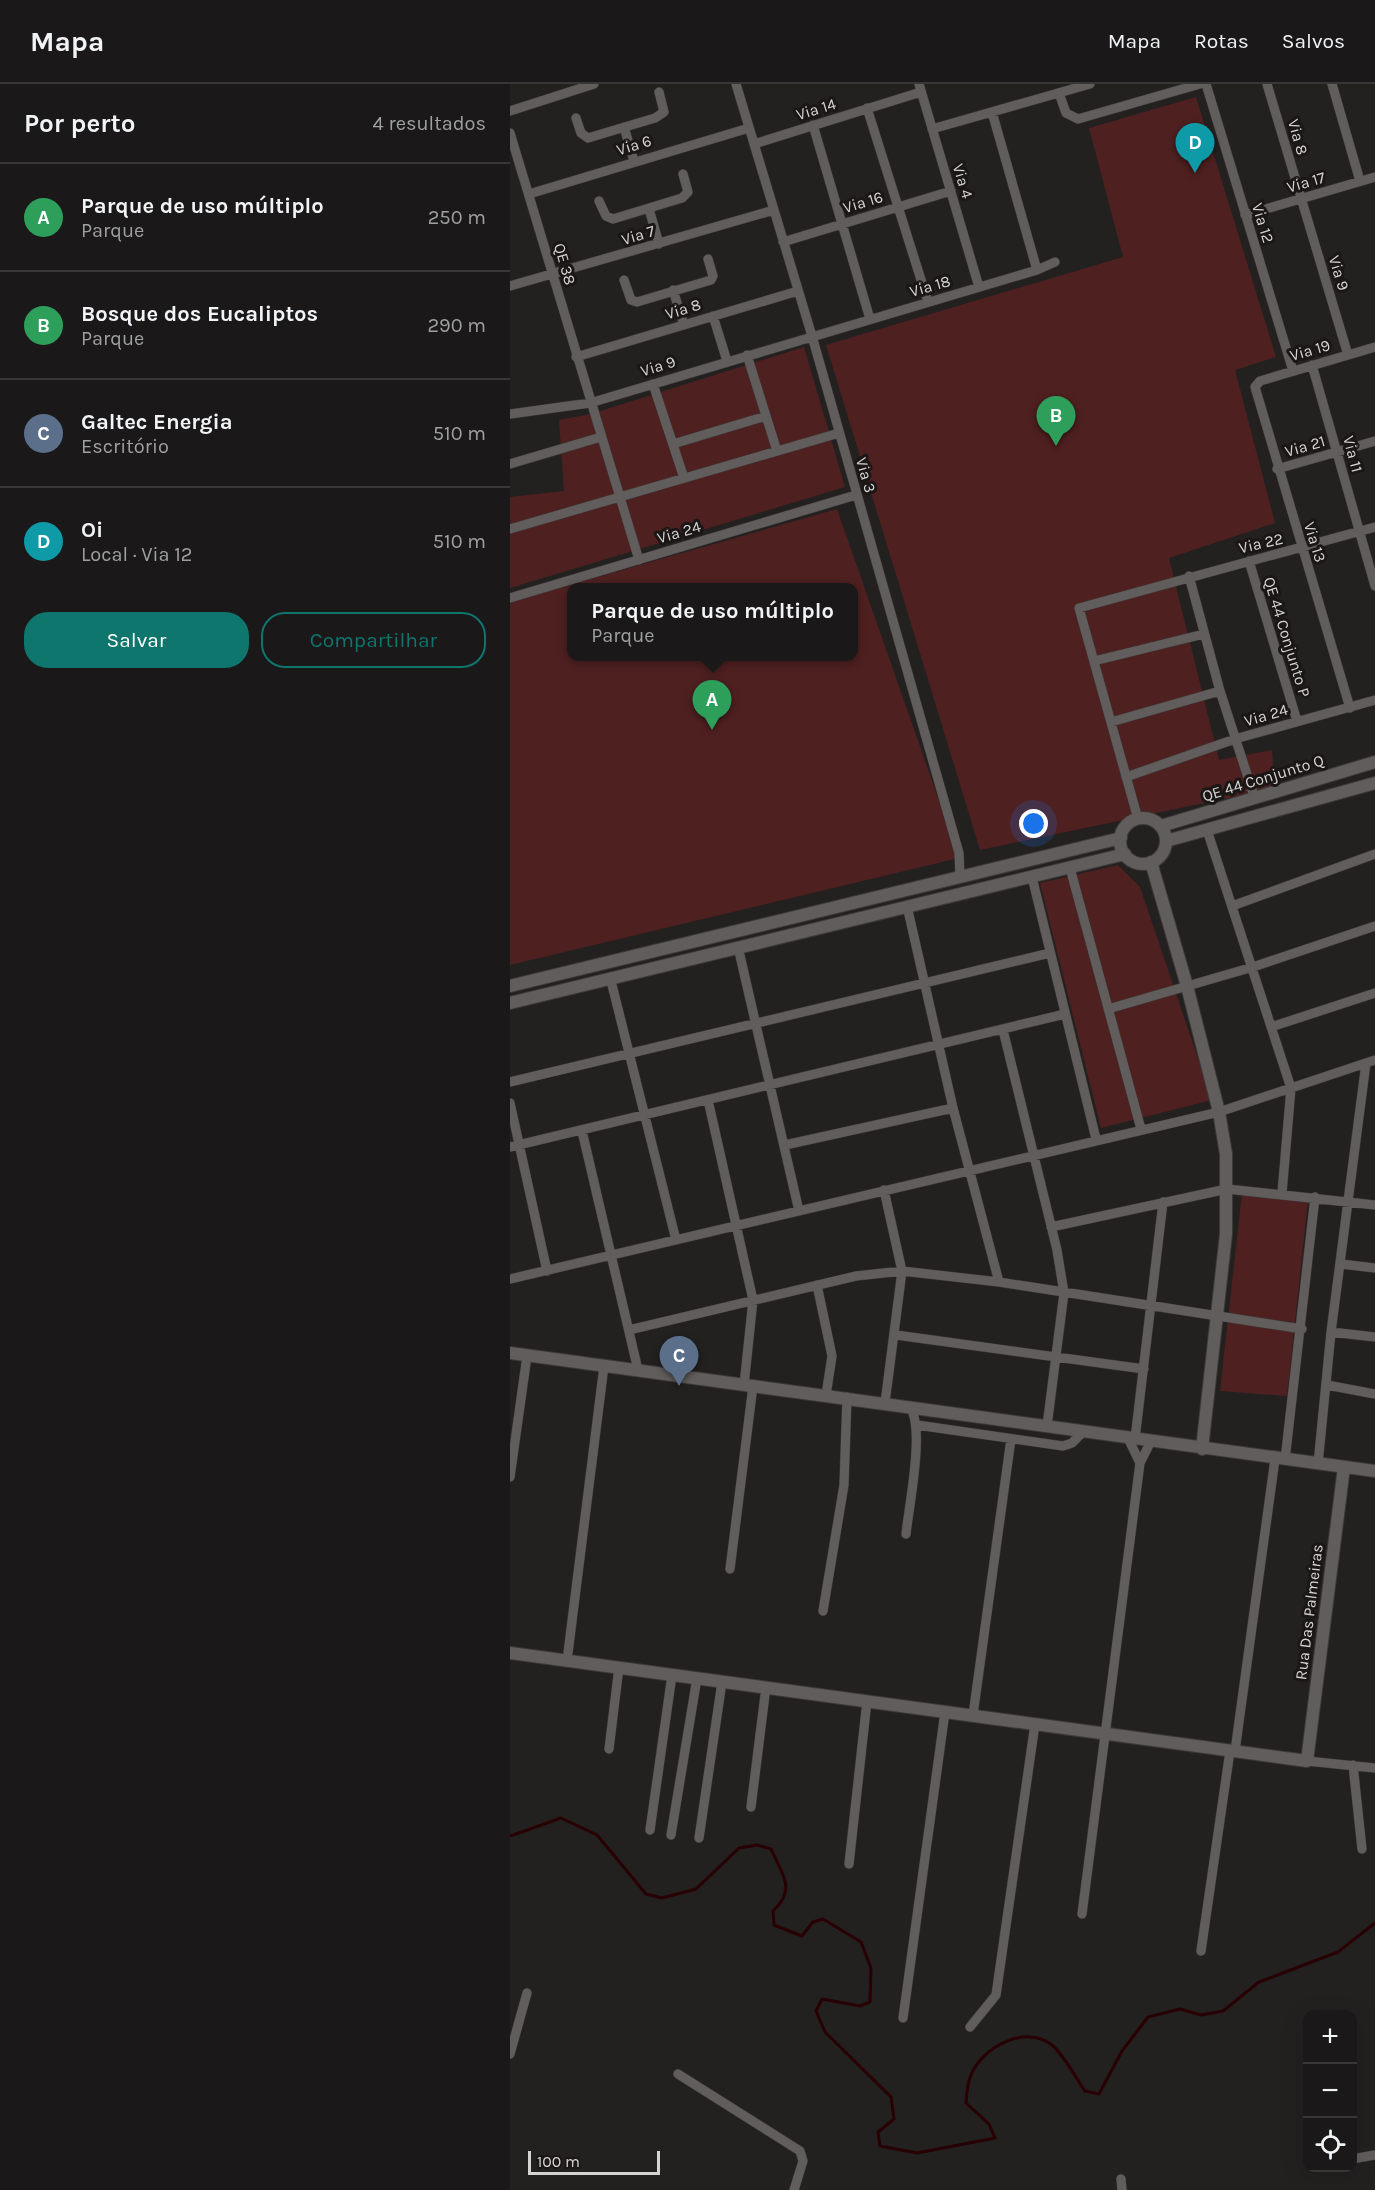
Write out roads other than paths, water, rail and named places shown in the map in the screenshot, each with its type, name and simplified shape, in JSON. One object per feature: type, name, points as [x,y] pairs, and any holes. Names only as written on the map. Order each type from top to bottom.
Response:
[{"type":"street","points":[[510,111],[594,84]]},
{"type":"street","name":"Via 3","points":[[738,84],[960,853],[960,876]]},
{"type":"street","points":[[932,129],[1090,84]]},
{"type":"street","points":[[1059,93],[1066,113],[1078,119],[1200,84]]},
{"type":"street","name":"Via 12","points":[[1206,84],[1293,371]]},
{"type":"street","name":"Via 8","points":[[1267,84],[1301,199]]},
{"type":"street","points":[[1332,84],[1360,181]]},
{"type":"street","name":"Via 14","points":[[754,144],[867,108],[920,88]]},
{"type":"street","name":"Via 4","points":[[920,88],[979,287]]},
{"type":"street","points":[[576,118],[581,133],[588,138],[663,115],[664,109],[659,92]]},
{"type":"street","points":[[867,108],[928,302]]},
{"type":"street","points":[[992,112],[1037,270]]},
{"type":"street","points":[[813,125],[870,319]]},
{"type":"street","points":[[624,127],[634,161]]},
{"type":"street","name":"Via 6","points":[[529,194],[749,128]]},
{"type":"street","name":"QE 38","points":[[510,133],[639,560]]},
{"type":"street","points":[[599,201],[606,216],[610,219],[649,209],[687,195],[683,174]]},
{"type":"street","name":"Via 17","points":[[1245,215],[1375,177]]},
{"type":"street","name":"Via 16","points":[[783,242],[951,191]]},
{"type":"street","name":"Via 9","points":[[1301,199],[1348,355]]},
{"type":"street","points":[[649,209],[659,244]]},
{"type":"street","name":"Via 7","points":[[510,286],[552,276],[774,210]]},
{"type":"street","points":[[624,280],[630,298],[634,302],[712,278],[708,259]]},
{"type":"street","name":"Via 18","points":[[812,336],[1037,270],[1055,262]]},
{"type":"street","points":[[673,290],[684,325]]},
{"type":"street","name":"Via 8","points":[[576,357],[798,291]]},
{"type":"street","points":[[713,316],[727,361]]},
{"type":"street","name":"Via 9","points":[[510,414],[590,403],[812,336]]},
{"type":"street","name":"Via 19","points":[[1255,384],[1375,347]]},
{"type":"street","points":[[747,355],[777,451]]},
{"type":"street","name":"Via 11","points":[[1312,365],[1375,586]]},
{"type":"street","points":[[653,384],[684,478]]},
{"type":"street","name":"Via 13","points":[[1255,384],[1277,470],[1350,708]]},
{"type":"street","points":[[673,444],[766,416]]},
{"type":"street","points":[[510,529],[839,433]]},
{"type":"street","points":[[510,464],[601,437]]},
{"type":"street","name":"Via 21","points":[[1277,470],[1375,441]]},
{"type":"street","name":"Via 24","points":[[510,598],[856,495]]},
{"type":"street","name":"Via 22","points":[[1094,661],[1079,608],[1189,576],[1302,549],[1375,527]]},
{"type":"street","name":"QE 44 Conjunto P","points":[[1249,561],[1297,722]]},
{"type":"street","points":[[1189,576],[1220,691],[1255,799]]},
{"type":"street","points":[[1138,819],[1094,661],[1204,634]]},
{"type":"street","points":[[1111,722],[1220,691]]},
{"type":"street","name":"Via 24","points":[[1126,777],[1235,739],[1375,700]]},
{"type":"street","name":"QE 44 Conjunto Q","points":[[1161,826],[1375,762]]},
{"type":"street","name":"QE 44 Conjunto Q","points":[[1166,841],[1375,783]]},
{"type":"street","points":[[1138,819],[1149,819],[1161,826],[1166,841],[1162,853],[1151,862],[1136,862],[1125,854],[1121,838],[1126,825],[1138,819]]},
{"type":"street","points":[[1207,831],[1291,1088],[1282,1193]]},
{"type":"street","points":[[510,986],[1121,838]]},
{"type":"street","points":[[510,1003],[1125,854]]},
{"type":"street","points":[[1232,906],[1375,854]]},
{"type":"street","points":[[1151,862],[1187,986],[1219,1112],[1226,1154],[1226,1234],[1202,1449]]},
{"type":"street","points":[[1070,868],[1141,1129]]},
{"type":"street","points":[[1032,877],[1096,1139]]},
{"type":"street","points":[[907,906],[953,1108],[999,1282]]},
{"type":"street","points":[[824,910],[827,925]]},
{"type":"street","points":[[1108,1009],[1252,967],[1375,926]]},
{"type":"street","points":[[738,947],[772,1085],[799,1211]]},
{"type":"street","points":[[510,1082],[1050,953]]},
{"type":"street","points":[[610,977],[676,1240]]},
{"type":"street","points":[[1272,1027],[1375,993]]},
{"type":"street","points":[[510,1147],[1065,1014]]},
{"type":"street","points":[[1003,1030],[1051,1227],[1064,1293],[1047,1426]]},
{"type":"street","points":[[510,1279],[1032,1154],[1219,1112],[1371,1062],[1347,1203],[1318,1464]]},
{"type":"street","points":[[708,1100],[753,1300],[749,1385],[730,1569]]},
{"type":"street","points":[[510,1103],[547,1271]]},
{"type":"street","points":[[785,1145],[953,1108]]},
{"type":"street","points":[[582,1131],[638,1370]]},
{"type":"street","points":[[1051,1227],[1227,1189],[1282,1193],[1375,1205]]},
{"type":"street","points":[[884,1190],[902,1271],[896,1335],[885,1403]]},
{"type":"street","points":[[1201,1951],[1302,1329],[1315,1197]]},
{"type":"street","points":[[1140,1463],[1132,1439],[1153,1305],[1163,1202]]},
{"type":"street","points":[[1341,1264],[1375,1268]]},
{"type":"street","points":[[629,1330],[856,1276],[902,1271],[999,1282],[1302,1329]]},
{"type":"street","points":[[817,1285],[832,1356],[826,1395]]},
{"type":"street","points":[[1331,1332],[1375,1337]]},
{"type":"street","points":[[896,1335],[1144,1369]]},
{"type":"street","points":[[510,1353],[847,1397],[1202,1449],[1375,1471]]},
{"type":"street","points":[[510,1477],[527,1356]]},
{"type":"street","points":[[568,1653],[604,1366]]},
{"type":"street","points":[[1327,1385],[1375,1394]]},
{"type":"street","points":[[823,1611],[843,1485],[847,1397]]},
{"type":"street","points":[[906,1534],[917,1425],[910,1407]]},
{"type":"street","points":[[917,1425],[1063,1446],[1072,1443],[1083,1432]]},
{"type":"street","points":[[973,1715],[1011,1439]]},
{"type":"street","points":[[1082,1914],[1140,1463],[1150,1441]]},
{"type":"street","name":"Rua Das Palmeiras","points":[[1307,1761],[1344,1467]]},
{"type":"street","points":[[510,1653],[1307,1761],[1375,1768]]},
{"type":"street","points":[[609,1749],[619,1667]]},
{"type":"street","points":[[650,1830],[672,1675]]},
{"type":"street","points":[[671,1835],[697,1678]]},
{"type":"street","points":[[699,1838],[722,1682]]},
{"type":"street","points":[[752,1807],[766,1688]]},
{"type":"street","points":[[849,1864],[867,1701]]},
{"type":"street","points":[[903,2018],[945,1712]]},
{"type":"street","points":[[970,2027],[996,1995],[1035,1724]]},
{"type":"street","points":[[1353,1765],[1362,1849]]},
{"type":"street","points":[[510,2054],[527,1993]]},
{"type":"street","points":[[678,2074],[800,2151],[803,2161],[794,2190]]},
{"type":"street","points":[[1357,2158],[1375,2155]]},
{"type":"street","points":[[1121,2179],[1122,2190]]},
{"type":"waterway","points":[[510,1836],[561,1818],[597,1835],[646,1894],[662,1898],[696,1889],[739,1848],[757,1845],[771,1849],[783,1874],[786,1888],[784,1896],[773,1911],[774,1925],[802,1936],[813,1922],[823,1919],[861,1942],[871,1968],[870,2002],[860,2006],[822,1999],[816,2011],[825,2032],[891,2097],[894,2119],[878,2132],[880,2146],[917,2153],[995,2138],[989,2124],[966,2103],[967,2089],[977,2065],[995,2048],[1006,2042],[1018,2038],[1042,2039],[1057,2050],[1085,2091],[1099,2094],[1122,2051],[1148,2017],[1180,2009],[1201,2015],[1223,2011],[1259,1982],[1338,1952],[1375,1923]]},
{"type":"place","name":"Oi","points":[[1195,173]]},
{"type":"place","name":"Bosque dos Eucaliptos","points":[[1056,446]]},
{"type":"place","name":"Parque de uso múltiplo","points":[[712,730]]},
{"type":"place","name":"Galtec Energia","points":[[679,1386]]}]
